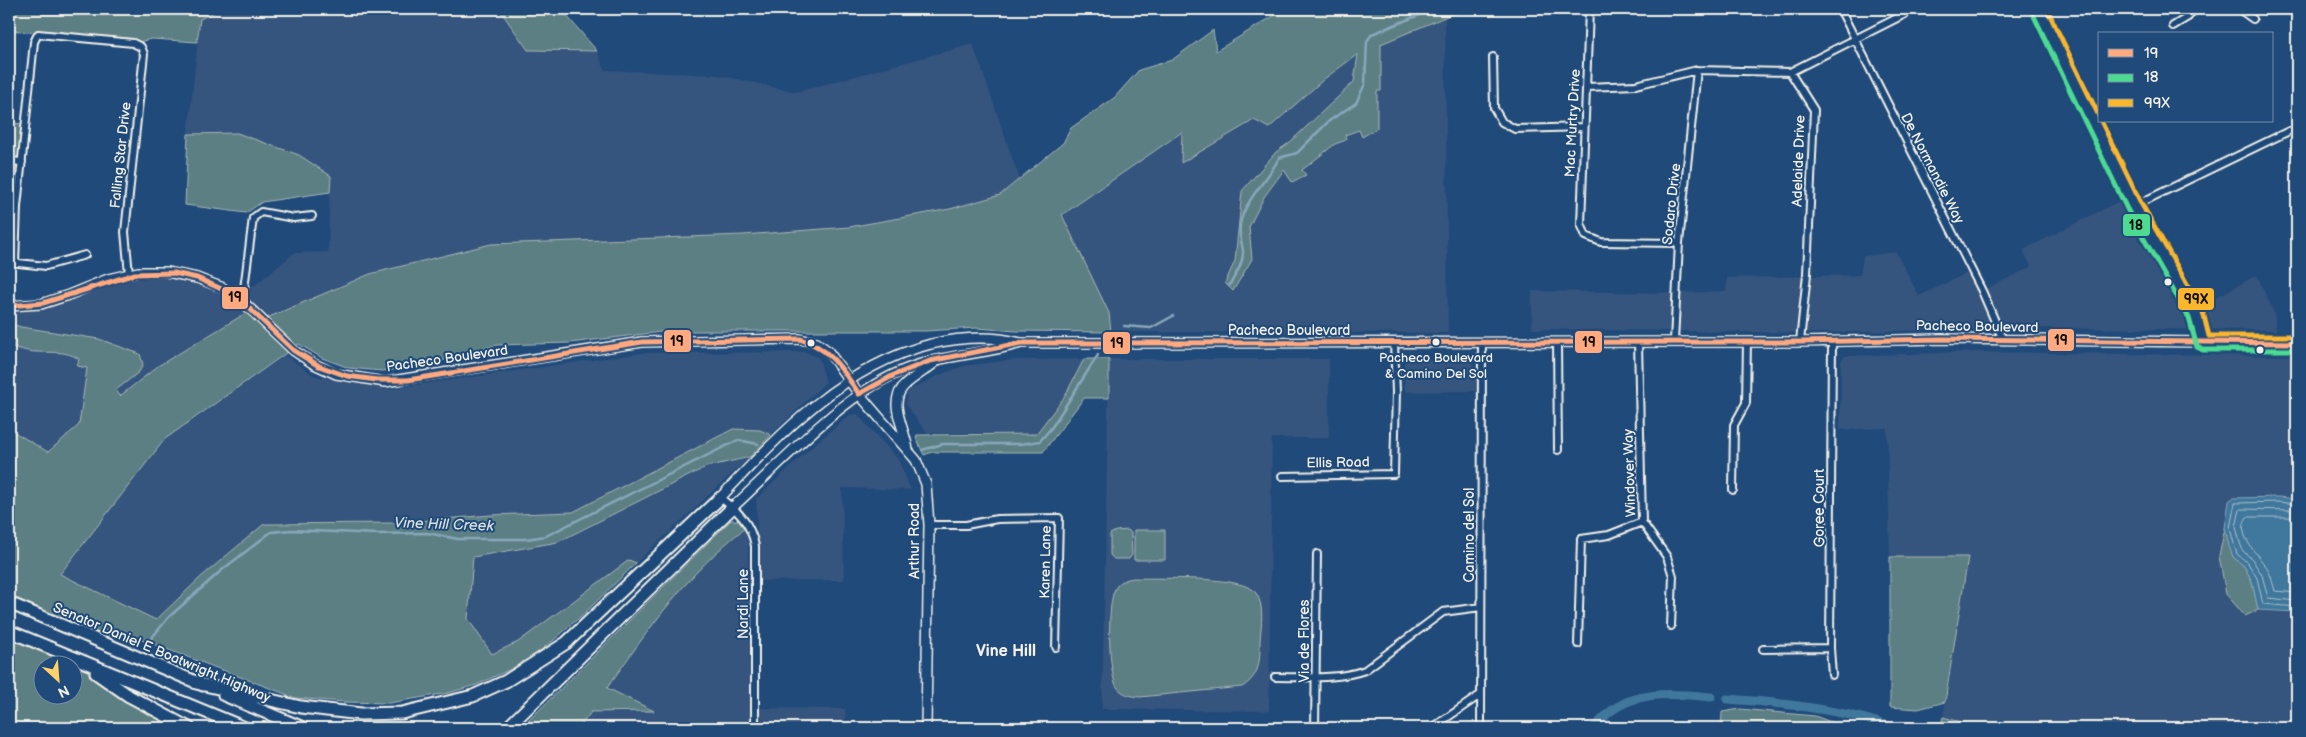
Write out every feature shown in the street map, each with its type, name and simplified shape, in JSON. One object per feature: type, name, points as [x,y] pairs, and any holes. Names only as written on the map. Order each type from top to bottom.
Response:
[{"type":"highway","points":[[196,682],[301,707],[361,714],[402,713],[473,696],[506,681],[566,643],[720,498]]},
{"type":"highway","points":[[507,728],[733,507]]},
{"type":"highway","name":"Senator Daniel E Boatwright Highway","points":[[9,603],[303,728]]},
{"type":"highway","points":[[9,631],[61,654]]},
{"type":"highway","points":[[82,663],[245,728]]},
{"type":"highway","points":[[82,665],[130,696],[189,728]]},
{"type":"main road","points":[[2039,9],[2134,206],[2196,315],[2203,343]]},
{"type":"main road","name":"Pacheco Boulevard","points":[[9,306],[40,304],[108,279],[129,274],[167,272],[197,278],[221,287],[239,298],[293,350],[314,364],[336,374],[385,382],[642,342],[700,339],[800,339],[817,343],[828,351],[849,379]]},
{"type":"main road","name":"Pacheco Boulevard","points":[[720,498],[778,437],[832,391],[865,370],[914,348],[947,340],[1004,338],[1021,344]]},
{"type":"main road","name":"Pacheco Boulevard","points":[[733,507],[860,394],[898,372],[939,360],[1021,344],[2003,340],[2297,343]]},
{"type":"main road","points":[[908,450],[906,433],[896,403],[897,394],[906,384],[939,360]]},
{"type":"main road","name":"Arthur Road","points":[[849,379],[920,466],[926,484],[929,525],[926,728]]},
{"type":"street","name":"Mac Murtry Drive","points":[[1589,9],[1587,86],[1583,127],[1581,224],[1586,236],[1601,242],[1679,243]]},
{"type":"street","name":"De Normandie Way","points":[[1840,9],[1982,291],[2003,340]]},
{"type":"street","points":[[2173,26],[2188,17],[2194,9]]},
{"type":"street","points":[[2239,9],[2253,18]]},
{"type":"street","points":[[1587,86],[1636,85],[1697,70],[1790,72],[1905,14]]},
{"type":"street","name":"Falling Star Drive","points":[[22,162],[34,42],[38,34],[132,43],[141,47],[144,54],[124,232],[129,274]]},
{"type":"street","points":[[1493,57],[1494,108],[1502,122],[1515,129],[1583,127]]},
{"type":"street","name":"Sodaro Drive","points":[[1674,341],[1679,243],[1697,70]]},
{"type":"street","name":"Adelaide Drive","points":[[1790,72],[1814,110],[1807,274],[1800,342]]},
{"type":"street","points":[[2134,206],[2289,131]]},
{"type":"street","points":[[9,161],[22,162],[12,263],[46,266],[85,255]]},
{"type":"street","points":[[239,298],[244,289],[252,218],[261,212],[294,218],[312,216]]},
{"type":"street","name":"Goree Court","points":[[1832,341],[1830,648],[1832,675]]},
{"type":"street","name":"Camino del Sol","points":[[1481,728],[1482,342]]},
{"type":"street","points":[[1557,342],[1558,450]]},
{"type":"street","name":"Windover Way","points":[[1638,342],[1642,522],[1667,557],[1672,576],[1671,626]]},
{"type":"street","points":[[1733,490],[1734,425],[1746,403],[1747,342]]},
{"type":"street","name":"Ellis Road","points":[[1282,476],[1394,474],[1396,392],[1394,343]]},
{"type":"street","name":"Nardi Lane","points":[[720,498],[733,507],[748,525],[755,546],[755,723]]},
{"type":"street","name":"Karen Lane","points":[[929,525],[966,525],[997,518],[1059,518],[1056,648]]},
{"type":"street","points":[[1578,644],[1581,539],[1609,535],[1642,522]]},
{"type":"street","name":"Via de Flores","points":[[1315,728],[1317,554]]},
{"type":"street","points":[[1275,677],[1317,677],[1354,674],[1365,670],[1443,612],[1481,607]]},
{"type":"street","points":[[1763,649],[1830,648]]},
{"type":"street","points":[[1432,728],[1480,695]]},
{"type":"shaded area","points":[[221,9],[499,9],[528,50],[597,51],[605,70],[718,75],[796,92],[973,44],[1020,180],[1000,195],[950,209],[849,227],[743,235],[491,244],[370,274],[262,320],[251,310],[158,366],[48,452],[9,429],[9,306],[41,304],[138,272],[197,278],[239,298],[294,253],[328,252],[330,176],[237,133],[188,134],[200,18]]},
{"type":"shaded area","points":[[1445,17],[1448,333],[1111,332],[1109,313],[1062,216],[1182,132],[1181,163],[1324,79],[1358,53],[1355,82],[1289,143],[1276,152],[1242,191],[1235,261],[1225,283],[1252,259],[1249,227],[1264,197],[1285,170],[1302,170],[1335,144],[1346,140],[1345,135],[1359,130],[1362,137],[1377,91],[1381,91],[1381,44]]},
{"type":"shaded area","points":[[2129,196],[2194,309],[2257,275],[2274,313],[2276,330],[2011,328],[1813,333],[1532,329],[1532,291],[1683,293],[1726,291],[1727,278],[1860,275],[1863,256],[1896,252],[1919,296],[1971,271],[1982,291],[2031,267],[2023,250]]},
{"type":"shaded area","points":[[806,352],[819,358],[826,382],[771,435],[760,430],[733,429],[573,512],[491,515],[396,523],[264,524],[201,577],[156,620],[60,574],[165,439],[285,355],[315,376],[388,389],[642,353]]},
{"type":"shaded area","points":[[1970,352],[2297,356],[2297,728],[1983,728],[1943,717],[1968,557],[1890,557],[1887,428],[1840,430],[1841,361],[1845,356]]},
{"type":"shaded area","points":[[1084,359],[1065,396],[1036,434],[927,433],[906,405],[907,393],[912,389],[937,376],[963,366],[1012,360]]},
{"type":"shaded area","points":[[1109,359],[1329,359],[1329,438],[1272,438],[1269,711],[1102,709]]},
{"type":"shaded area","points":[[1407,360],[1470,360],[1482,383],[1482,391],[1405,392],[1404,363]]},
{"type":"shaded area","points":[[857,414],[898,459],[911,490],[842,488],[844,580],[760,581],[756,499],[816,443],[850,415]]},
{"type":"shaded area","points":[[750,457],[636,563],[629,560],[518,642],[492,654],[468,619],[473,557],[559,542],[706,467]]},
{"type":"shaded area","points":[[745,528],[748,542],[750,708],[845,709],[846,728],[579,728],[591,712],[653,711],[607,689],[676,593],[715,552]]},
{"type":"green space","points":[[9,9],[221,9],[200,19],[197,42],[152,39],[133,43],[9,30]]},
{"type":"green space","points":[[499,9],[561,9],[597,51],[528,50]]},
{"type":"green space","points":[[1285,9],[1480,9],[1452,14],[1381,44],[1381,91],[1377,91],[1377,128],[1362,137],[1359,130],[1345,135],[1346,140],[1335,144],[1302,170],[1306,175],[1292,182],[1284,170],[1264,197],[1249,227],[1252,259],[1233,291],[1225,283],[1235,261],[1242,191],[1276,152],[1289,143],[1354,82],[1358,54],[1324,79],[1269,128],[1254,120],[1181,163],[1182,132],[1062,215],[1109,313],[1111,332],[1016,331],[977,328],[925,331],[669,331],[570,343],[497,345],[416,368],[382,371],[349,368],[322,358],[299,344],[165,439],[60,574],[156,620],[201,577],[264,524],[396,523],[491,515],[573,512],[733,429],[760,430],[771,435],[750,457],[706,467],[558,542],[473,557],[468,619],[492,654],[518,642],[629,560],[636,563],[590,608],[554,640],[524,663],[476,685],[448,693],[389,703],[296,698],[145,641],[78,631],[9,603],[9,429],[48,452],[79,425],[87,368],[77,366],[79,359],[69,354],[33,352],[9,346],[9,323],[21,327],[99,339],[140,354],[143,365],[139,372],[116,390],[120,396],[158,366],[251,310],[262,320],[370,274],[491,244],[743,235],[849,227],[950,209],[1000,195],[1063,143],[1071,128],[1114,98],[1139,70],[1172,60],[1213,30],[1216,51]]},
{"type":"green space","points":[[9,123],[25,124],[22,162],[9,161]]},
{"type":"green space","points":[[237,133],[299,155],[331,176],[330,192],[262,202],[246,213],[185,205],[188,134]]},
{"type":"green space","points":[[1084,359],[1109,359],[1109,398],[1084,398],[1043,452],[932,452],[924,455],[916,438],[917,435],[1036,434],[1065,396]]},
{"type":"green space","points":[[731,520],[738,520],[745,528],[687,583],[654,623],[607,688],[654,711],[591,712],[579,728],[521,728]]},
{"type":"green space","points":[[2225,528],[2233,557],[2244,566],[2252,581],[2258,610],[2245,616],[2226,594],[2219,556]]},
{"type":"green space","points":[[1128,530],[1131,533],[1132,555],[1129,559],[1114,559],[1110,555],[1110,534],[1116,531]]},
{"type":"green space","points":[[1134,530],[1165,530],[1165,560],[1134,560]]},
{"type":"green space","points":[[1890,557],[1968,557],[1945,702],[1918,709],[1890,707]]},
{"type":"green space","points":[[1134,578],[1180,578],[1236,583],[1249,587],[1256,593],[1261,604],[1262,623],[1259,661],[1256,673],[1248,683],[1242,687],[1140,697],[1127,695],[1119,690],[1114,680],[1110,654],[1112,596],[1119,584]]},
{"type":"green space","points":[[9,631],[61,654],[32,654],[32,704],[82,704],[82,664],[189,728],[9,728]]},
{"type":"green space","points":[[1740,709],[1815,716],[1847,728],[1721,728],[1722,712]]},
{"type":"green space","points":[[1943,717],[1983,728],[1940,728]]},
{"type":"water","points":[[2278,497],[2297,499],[2297,612],[2258,610],[2252,581],[2244,566],[2233,557],[2225,528],[2229,501],[2233,498]]},
{"type":"waterway","points":[[1229,286],[1242,260],[1243,250],[1240,228],[1244,211],[1279,158],[1297,153],[1329,121],[1356,103],[1365,84],[1367,41],[1372,34],[1434,9]]},
{"type":"waterway","name":"Vine Hill Creek","points":[[1124,326],[1151,328],[1173,316]]},
{"type":"waterway","name":"Vine Hill Creek","points":[[922,450],[943,444],[1021,444],[1040,441],[1052,427],[1098,355]]},
{"type":"waterway","name":"Vine Hill Creek","points":[[149,641],[169,617],[222,570],[271,532],[291,530],[378,534],[427,533],[458,539],[526,539],[546,536],[738,440],[758,444]]},
{"type":"waterway","points":[[1594,728],[1611,711],[1636,699],[1674,694],[1711,697]]},
{"type":"waterway","points":[[1727,699],[1767,702],[1834,712],[1855,716],[1893,728]]},
{"type":"transit line","name":"99X","points":[[2047,9],[2098,114]]},
{"type":"transit line","name":"18","points":[[2032,12],[2127,209],[2189,318],[2197,347],[2203,350],[2297,350]]},
{"type":"transit line","name":"99X","points":[[2101,122],[2141,203],[2203,312],[2209,336],[2297,336]]},
{"type":"transit line","name":"19","points":[[9,306],[43,303],[135,274],[174,273],[197,278],[226,291],[249,308],[293,350],[319,366],[347,376],[377,380],[408,380],[642,342],[800,339],[819,348],[834,360],[859,394],[894,375],[930,361],[1021,343],[1800,342],[1941,339],[2297,343]]},
{"type":"place","name":"Pacheco Boulevard & Camino Del Sol","points":[[1436,342]]},
{"type":"district","name":"Vine Hill","points":[[1006,650]]}]
